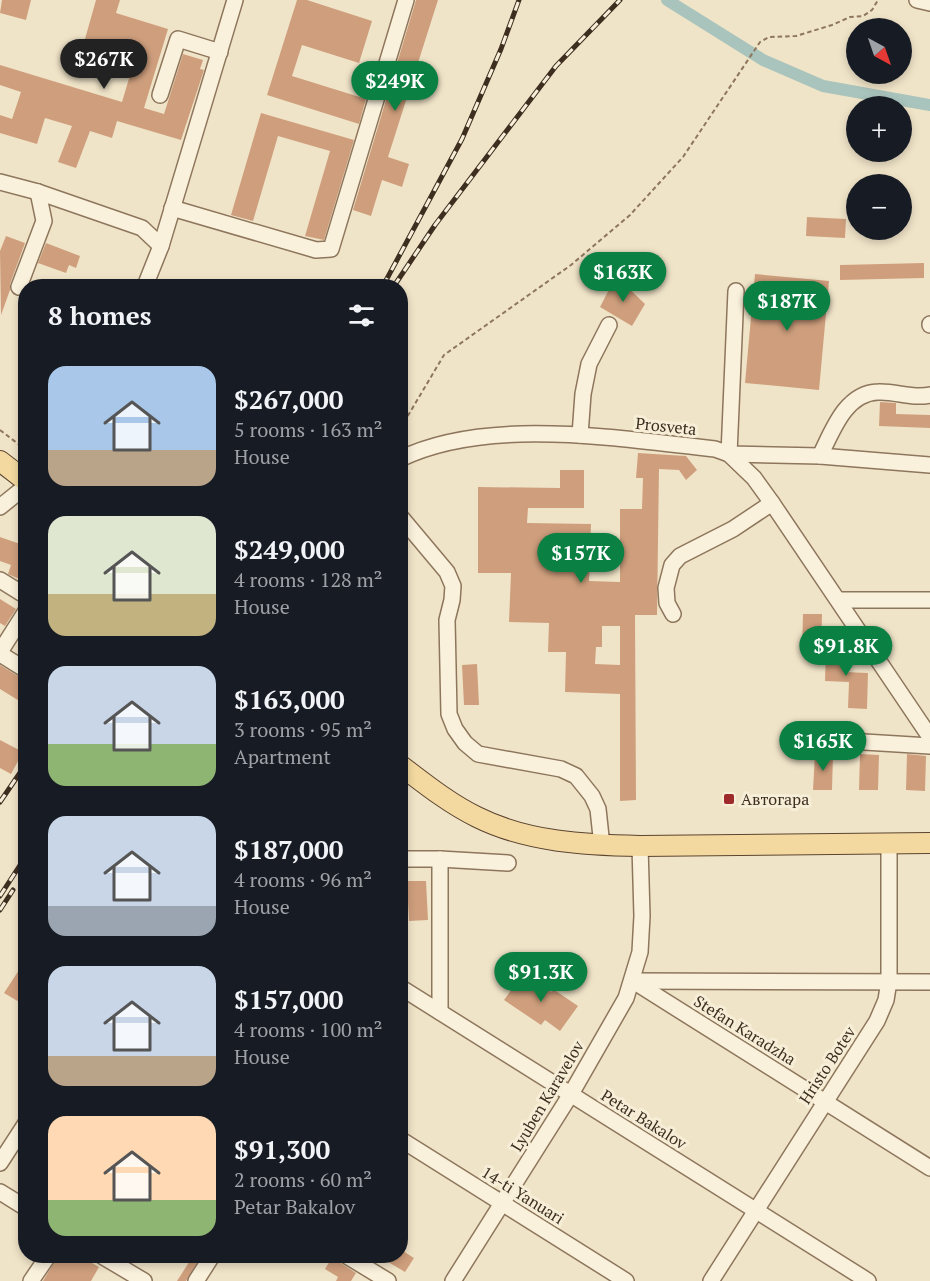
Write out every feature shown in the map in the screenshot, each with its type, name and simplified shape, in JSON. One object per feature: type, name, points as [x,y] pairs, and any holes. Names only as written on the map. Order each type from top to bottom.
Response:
[{"type":"main road","points":[[0,461],[18,475]]},
{"type":"main road","points":[[408,771],[477,817],[516,832],[549,840],[602,846],[930,843]]},
{"type":"street","points":[[148,279],[161,246],[235,0]]},
{"type":"street","points":[[172,208],[316,250],[331,249],[406,0]]},
{"type":"street","points":[[917,0],[930,3]]},
{"type":"street","points":[[160,95],[178,39],[220,52]]},
{"type":"street","points":[[0,182],[38,192],[142,228],[161,246]]},
{"type":"street","points":[[22,279],[44,221],[38,192]]},
{"type":"street","points":[[736,291],[729,454],[754,478],[838,600],[923,715],[930,737]]},
{"type":"street","points":[[580,435],[583,394],[589,364],[609,325]]},
{"type":"street","points":[[820,456],[843,411],[864,396],[877,392],[921,397],[930,395]]},
{"type":"street","name":"Prosveta","points":[[408,455],[459,439],[494,436],[580,435],[715,449],[729,454],[820,456],[930,465]]},
{"type":"street","points":[[0,507],[18,492]]},
{"type":"street","points":[[673,614],[667,603],[666,588],[672,565],[680,556],[734,529],[772,503]]},
{"type":"street","points":[[408,526],[447,572],[453,586],[447,620],[447,643],[449,714],[455,729],[465,743],[478,754],[561,769],[576,776],[592,796],[598,809],[602,846]]},
{"type":"street","points":[[0,580],[18,591]]},
{"type":"street","points":[[838,600],[930,600]]},
{"type":"street","points":[[18,624],[0,653],[18,665]]},
{"type":"street","points":[[799,738],[930,746]]},
{"type":"street","name":"Hristo Botev","points":[[711,1281],[877,1021],[886,1000],[889,981],[889,843]]},
{"type":"street","name":"Lyuben Karavelov","points":[[453,1281],[571,1094],[626,998],[640,952],[642,916],[639,846]]},
{"type":"street","points":[[408,859],[508,863]]},
{"type":"street","points":[[440,859],[440,1012]]},
{"type":"street","points":[[633,981],[930,982]]},
{"type":"street","name":"Stefan Karadzha","points":[[633,981],[930,1168]]},
{"type":"street","name":"Petar Bakalov","points":[[408,992],[868,1281]]},
{"type":"street","points":[[2,1154],[18,1133]]},
{"type":"street","name":"14-ti Yanuari","points":[[408,1144],[626,1281]]},
{"type":"street","points":[[0,1192],[18,1203]]},
{"type":"street","points":[[31,1281],[43,1263]]},
{"type":"street","points":[[114,1263],[144,1281]]},
{"type":"street","points":[[196,1281],[208,1263]]},
{"type":"street","points":[[358,1263],[388,1281]]},
{"type":"path","points":[[408,416],[444,355],[571,265],[630,215],[683,158],[760,42],[769,37],[796,36],[832,25],[850,16],[863,16],[872,10],[878,0]]},
{"type":"path","points":[[0,430],[18,444]]},
{"type":"building","points":[[2,0],[31,0],[26,20],[0,13]]},
{"type":"building","points":[[96,0],[120,0],[116,13],[168,29],[144,108],[164,114],[183,54],[203,60],[200,69],[204,70],[181,140],[117,121],[112,138],[90,131],[76,168],[58,162],[72,126],[45,118],[37,144],[0,133],[0,115],[12,119],[21,92],[0,85],[0,65],[122,102],[136,55],[85,39]]},
{"type":"building","points":[[297,0],[307,0],[372,21],[359,63],[302,45],[292,76],[366,99],[359,124],[267,95]]},
{"type":"building","points":[[416,0],[438,0],[388,157],[409,164],[402,187],[382,180],[371,216],[353,210]]},
{"type":"building","points":[[261,113],[354,140],[324,240],[305,236],[330,151],[278,136],[253,221],[231,215]]},
{"type":"building","points":[[807,217],[846,219],[845,238],[806,236]]},
{"type":"building","points":[[6,236],[25,243],[1,315],[0,251]]},
{"type":"building","points":[[46,243],[80,256],[76,268],[69,265],[66,273],[38,263]]},
{"type":"building","points":[[924,263],[924,278],[840,280],[840,265]]},
{"type":"building","points":[[755,274],[829,281],[819,390],[745,383]]},
{"type":"building","points":[[616,276],[645,304],[632,326],[600,307]]},
{"type":"building","points":[[880,402],[896,403],[896,414],[930,415],[930,428],[879,426]]},
{"type":"building","points":[[638,453],[686,456],[697,470],[686,480],[679,470],[659,469],[657,615],[635,615],[636,800],[620,801],[620,694],[565,692],[566,652],[548,652],[549,623],[509,622],[511,573],[478,573],[478,487],[560,488],[560,470],[584,470],[584,508],[528,508],[527,523],[591,524],[589,581],[620,582],[620,509],[642,509],[643,478],[636,478]],"holes":[[[602,626],[620,626],[620,665],[595,664],[596,647],[602,647]]]},
{"type":"building","points":[[0,537],[18,543],[18,578],[8,574],[11,565],[0,561]]},
{"type":"building","points":[[0,599],[16,609],[5,626],[0,623]]},
{"type":"building","points":[[803,614],[822,614],[821,650],[802,649]]},
{"type":"building","points":[[826,645],[845,646],[844,672],[868,673],[867,709],[848,708],[849,682],[825,681]]},
{"type":"building","points":[[477,664],[479,705],[464,705],[462,665]]},
{"type":"building","points":[[0,665],[18,676],[18,700],[0,689]]},
{"type":"building","points":[[0,740],[18,749],[18,761],[11,774],[0,768]]},
{"type":"building","points":[[815,754],[833,755],[832,790],[813,790]]},
{"type":"building","points":[[860,754],[879,755],[878,790],[859,790]]},
{"type":"building","points":[[907,754],[926,756],[925,791],[906,790]]},
{"type":"building","points":[[408,881],[426,881],[428,920],[409,921]]},
{"type":"building","points":[[18,972],[18,1001],[4,993]]},
{"type":"building","points":[[523,974],[551,992],[553,989],[578,1006],[560,1031],[545,1020],[541,1025],[504,1000]]},
{"type":"building","points":[[408,1254],[414,1258],[405,1272],[390,1263],[408,1263]]},
{"type":"building","points":[[54,1263],[92,1263],[99,1267],[91,1281],[43,1281]]},
{"type":"building","points":[[189,1263],[197,1263],[186,1281],[177,1281]]},
{"type":"building","points":[[329,1263],[341,1263],[356,1273],[351,1281],[336,1281],[338,1277],[325,1269]]},
{"type":"waterway","points":[[667,0],[763,60],[823,86],[930,105]]},
{"type":"railway","points":[[387,279],[462,139],[501,49],[519,0]]},
{"type":"railway","points":[[399,279],[435,225],[556,66],[620,0]]},
{"type":"railway","points":[[0,802],[18,776]]},
{"type":"railway","points":[[0,896],[18,868]]},
{"type":"railway","points":[[0,910],[13,890]]},
{"type":"place","name":"Автогара","points":[[729,799]]}]
